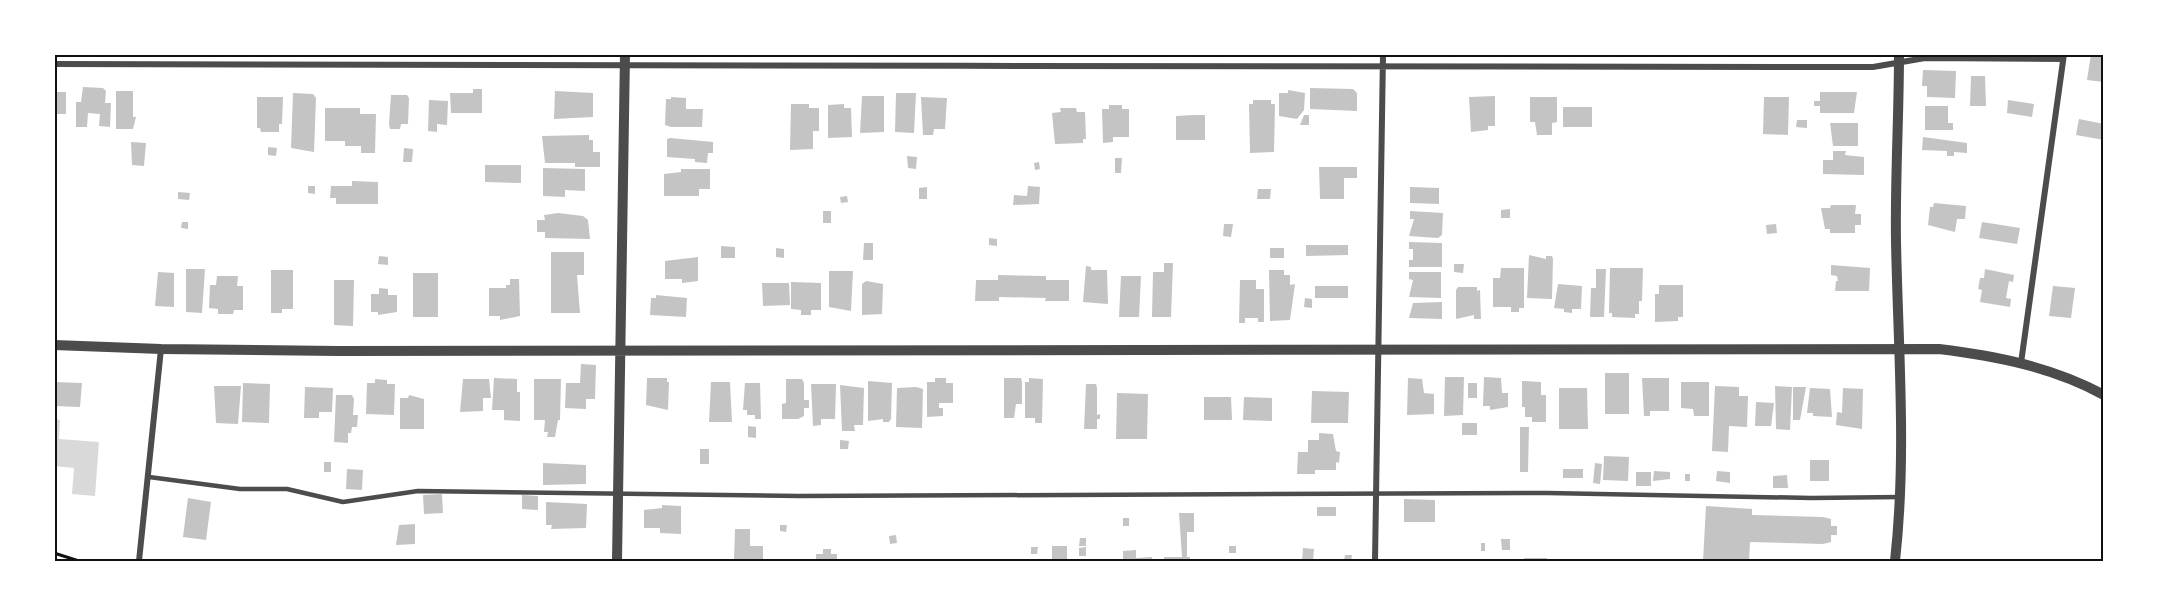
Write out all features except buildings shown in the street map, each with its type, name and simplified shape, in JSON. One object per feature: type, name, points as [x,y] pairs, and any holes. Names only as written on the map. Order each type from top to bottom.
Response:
[{"type":"street","points":[[616,561],[625,54]]},
{"type":"street","points":[[1375,561],[1383,54]]},
{"type":"street","points":[[54,64],[625,68],[1873,67],[1899,58],[2064,56],[2021,363]]},
{"type":"street","points":[[1895,561],[1901,496],[1902,349],[1896,240],[1899,58]]},
{"type":"street","points":[[54,345],[161,350],[1902,349],[1980,354],[2021,363],[2055,373],[2104,395]]},
{"type":"street","points":[[139,561],[161,350]]},
{"type":"lane","points":[[149,477],[240,489],[287,489],[343,502],[418,490],[618,494],[1901,496]]},
{"type":"path","points":[[54,552],[79,561]]},
{"type":"shaded area","points":[[54,416],[55,419],[60,420],[59,439],[99,442],[95,496],[72,494],[74,468],[54,466]]}]
